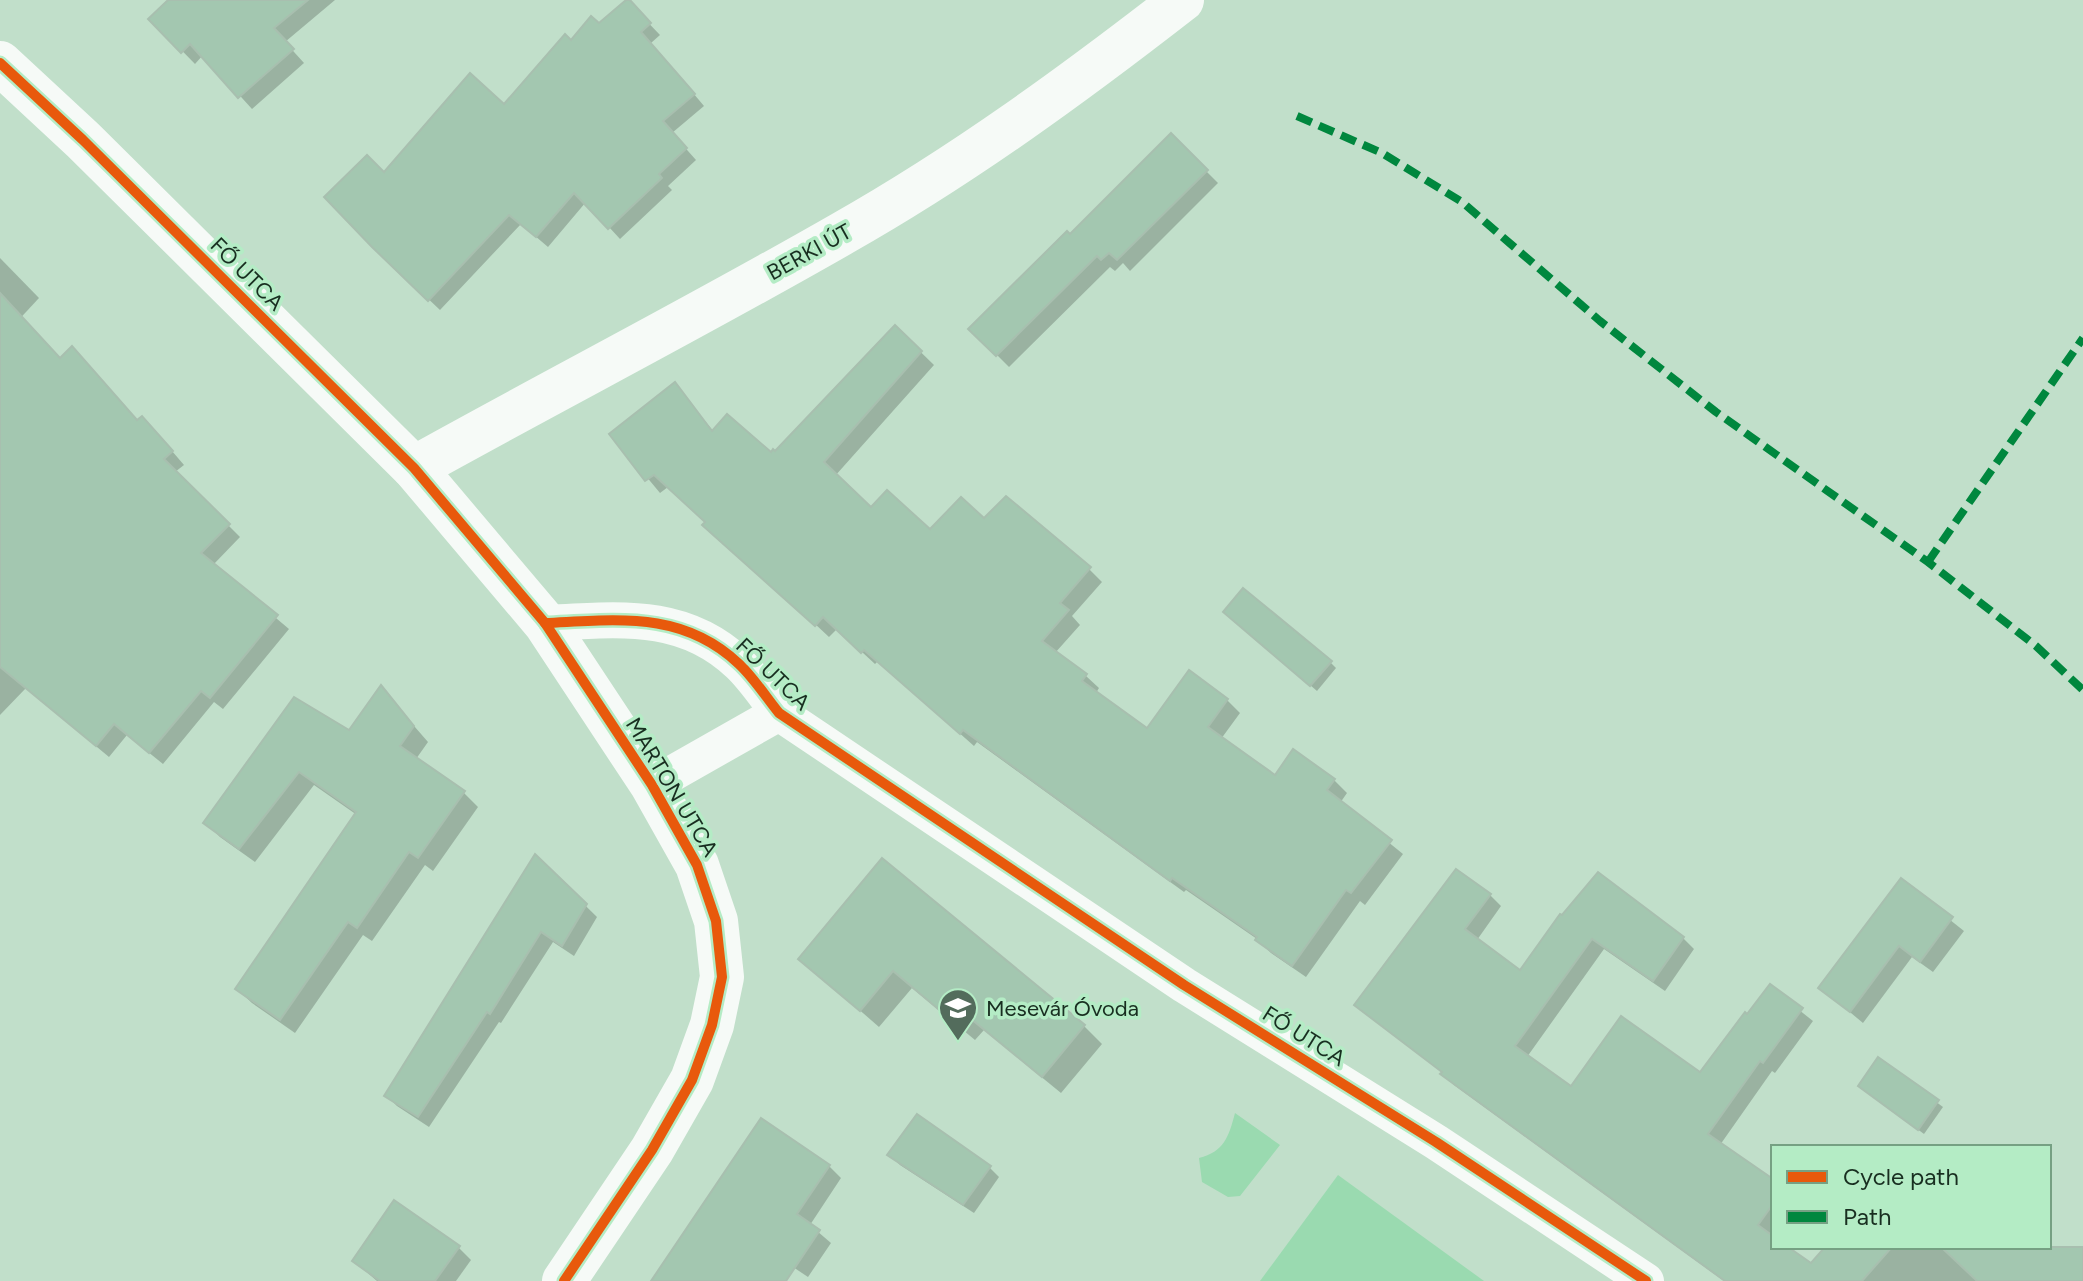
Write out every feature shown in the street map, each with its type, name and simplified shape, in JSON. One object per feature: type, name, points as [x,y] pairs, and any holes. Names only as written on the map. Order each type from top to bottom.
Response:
[{"type":"street","name":"BERKI ÚT","points":[[414,468],[858,224],[966,157],[1087,74],[1182,0]]},
{"type":"street","name":"FŐ UTCA","points":[[0,63],[83,140],[414,468],[545,623],[612,620],[660,622],[705,640],[739,664],[779,713],[1184,985],[1436,1142],[1646,1281]]},
{"type":"street","name":"MARTON UTCA","points":[[545,623],[652,785],[697,865],[716,921],[722,977],[712,1025],[692,1080],[652,1150],[564,1281]]},
{"type":"street","points":[[652,785],[779,713]]},
{"type":"green space","points":[[1235,1113],[1280,1145],[1240,1196],[1228,1197],[1202,1182],[1199,1158],[1214,1152],[1224,1142]]},
{"type":"green space","points":[[1338,1175],[1484,1281],[1260,1281]]},
{"type":"building","points":[[168,0],[308,0],[274,28],[294,49],[238,98],[190,44],[181,53],[148,19]]},
{"type":"building","points":[[630,0],[651,23],[641,32],[695,94],[663,121],[687,148],[659,174],[662,178],[608,229],[574,193],[536,237],[509,215],[428,301],[324,197],[367,155],[384,172],[470,73],[504,104],[565,34],[571,40],[591,16],[599,23]]},
{"type":"building","points":[[1171,133],[1208,170],[1117,260],[1109,253],[1101,260],[1097,256],[996,356],[968,329],[1067,231],[1070,234]]},
{"type":"building","points":[[0,293],[60,358],[72,346],[137,420],[142,416],[173,451],[164,459],[230,524],[201,553],[278,615],[210,698],[201,691],[149,753],[114,724],[96,746],[0,667]]},
{"type":"building","points":[[895,325],[922,351],[824,462],[871,507],[887,490],[930,529],[961,497],[984,518],[1006,496],[1091,567],[1060,603],[1069,610],[1042,641],[1087,674],[1082,681],[1147,728],[1189,670],[1228,699],[1208,727],[1275,775],[1293,749],[1335,779],[1327,790],[1392,840],[1351,893],[1346,890],[1292,966],[1255,940],[1257,937],[1172,878],[1170,881],[963,730],[960,734],[864,650],[861,653],[823,617],[815,626],[702,525],[705,522],[654,475],[645,481],[609,434],[675,382],[712,431],[727,414],[771,452],[773,449],[775,451]]},
{"type":"building","points":[[1243,588],[1332,661],[1310,686],[1223,612]]},
{"type":"building","points":[[381,685],[414,726],[400,746],[465,791],[418,858],[409,852],[357,928],[348,922],[280,1020],[235,989],[356,812],[299,772],[239,849],[203,823],[294,697],[349,730]]},
{"type":"building","points":[[535,854],[587,904],[562,946],[541,932],[490,1014],[487,1012],[418,1117],[384,1096]]},
{"type":"building","points":[[882,858],[1085,1025],[1042,1077],[965,1014],[956,1024],[893,971],[860,1011],[798,959]]},
{"type":"building","points":[[1456,869],[1491,894],[1465,929],[1520,970],[1560,914],[1598,872],[1684,937],[1653,981],[1592,939],[1515,1046],[1571,1086],[1621,1016],[1700,1072],[1770,984],[1803,1008],[1763,1063],[1760,1061],[1708,1134],[1771,1178],[1771,1207],[1758,1225],[1771,1235],[1771,1249],[1791,1249],[1811,1263],[1823,1249],[1890,1249],[1862,1281],[1725,1281],[1440,1074],[1442,1072],[1354,1005]]},
{"type":"building","points":[[1901,878],[1953,917],[1920,962],[1899,946],[1850,1012],[1818,988]]},
{"type":"building","points":[[1878,1057],[1939,1100],[1918,1130],[1858,1086]]},
{"type":"building","points":[[917,1114],[991,1166],[963,1205],[887,1155]]},
{"type":"building","points":[[761,1118],[830,1165],[797,1214],[820,1230],[786,1281],[651,1281]]},
{"type":"building","points":[[394,1200],[460,1246],[435,1281],[380,1281],[352,1261]]},
{"type":"building","points":[[2083,1247],[2083,1281],[1977,1281],[1943,1249]]},
{"type":"marked path","points":[[1297,116],[1382,153],[1462,202],[1600,321],[1716,412],[1928,562],[2036,646],[2083,690]]},
{"type":"marked path","points":[[1928,562],[2083,338]]},
{"type":"cycle path","points":[[0,63],[83,140],[414,468],[545,623],[652,785],[697,865],[716,921],[722,977],[712,1025],[692,1080],[652,1150],[564,1281]]},
{"type":"cycle path","points":[[545,623],[647,622],[695,634],[717,647],[744,669],[779,713],[1184,985],[1436,1142],[1646,1281]]},
{"type":"place","name":"Mesevár Óvoda","points":[[958,1042]]}]
